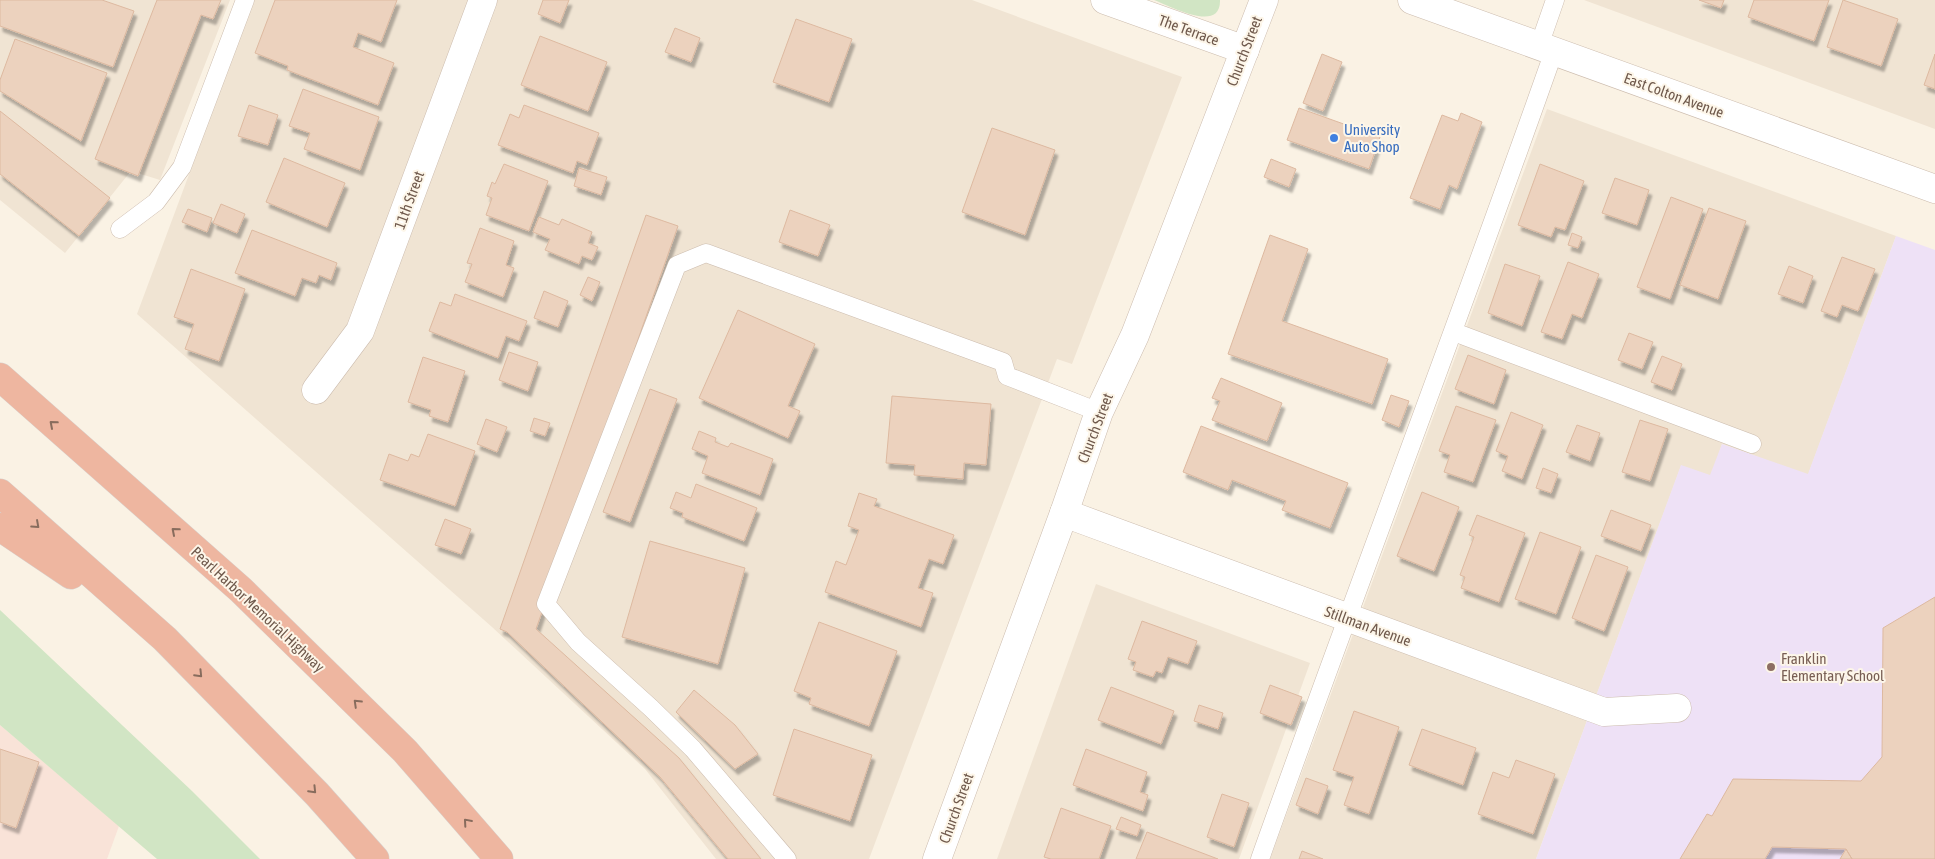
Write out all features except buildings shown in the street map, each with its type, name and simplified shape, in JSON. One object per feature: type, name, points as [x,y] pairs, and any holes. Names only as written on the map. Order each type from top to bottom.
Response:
[{"type":"highway","name":"Pearl Harbor Memorial Highway","points":[[0,377],[248,597],[406,751],[499,859]]},
{"type":"highway","points":[[0,492],[165,639],[317,794],[375,859]]},
{"type":"highway","points":[[0,527],[165,639]]},
{"type":"street","name":"11th Street","points":[[316,390],[360,331],[483,0]]},
{"type":"street","name":"The Terrace","points":[[1106,0],[1245,50]]},
{"type":"street","name":"Church Street","points":[[937,859],[1064,513],[1099,412],[1135,335],[1264,0]]},
{"type":"street","name":"East Colton Avenue","points":[[1412,0],[1935,189]]},
{"type":"street","name":"Stillman Avenue","points":[[1064,513],[1604,712],[1677,708]]},
{"type":"lane","points":[[120,229],[156,202],[182,166],[245,0]]},
{"type":"lane","points":[[1260,859],[1346,618],[1454,332],[1547,49],[1555,0]]},
{"type":"lane","points":[[787,859],[693,749],[645,702],[578,642],[546,604],[677,265],[706,253],[1003,362],[1006,376],[1099,412]]},
{"type":"lane","points":[[1454,332],[1752,444]]},
{"type":"shaded area","points":[[0,0],[230,0],[160,180],[131,171],[65,253],[0,200]]},
{"type":"shaded area","points":[[254,0],[972,0],[1182,77],[1072,364],[1057,359],[869,859],[716,859],[645,769],[492,627],[137,314]]},
{"type":"shaded area","points":[[1584,0],[1935,0],[1935,129]]},
{"type":"shaded area","points":[[1547,109],[1896,236],[1808,475],[1722,444],[1711,476],[1681,466],[1536,859],[1270,859]]},
{"type":"shaded area","name":"Franklin Elementary School","points":[[1896,236],[1935,250],[1935,859],[1536,859],[1681,465],[1710,475],[1722,444],[1808,474]]},
{"type":"shaded area","points":[[1096,584],[1310,663],[1239,859],[997,859]]},
{"type":"shaded area","points":[[0,725],[119,826],[107,859],[0,859]]},
{"type":"green space","points":[[1154,0],[1220,0],[1218,10],[1212,15],[1204,17],[1182,12]]},
{"type":"green space","points":[[0,610],[192,791],[260,859],[157,859],[0,725]]},
{"type":"place","name":"University Auto Shop","points":[[1334,138]]},
{"type":"place","name":"Franklin Elementary School","points":[[1771,667]]}]
